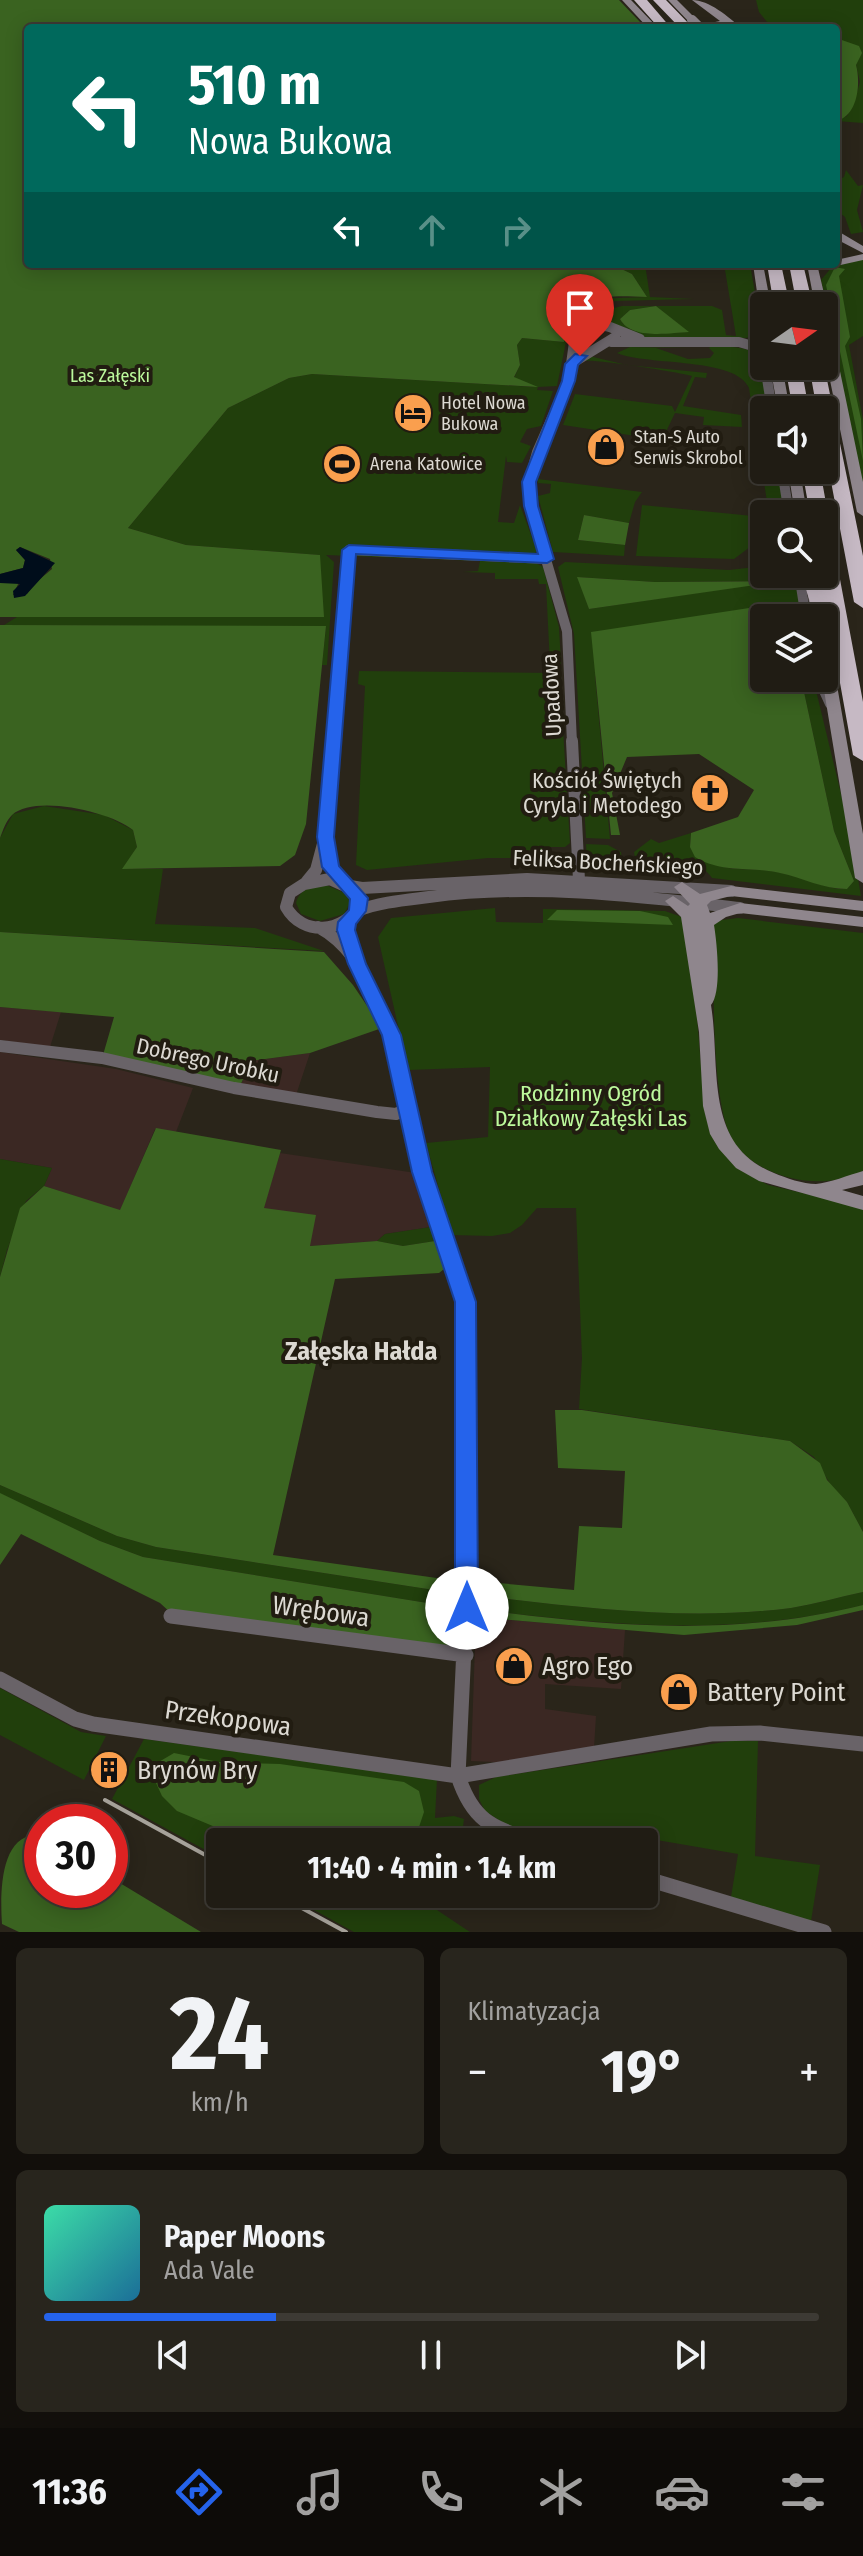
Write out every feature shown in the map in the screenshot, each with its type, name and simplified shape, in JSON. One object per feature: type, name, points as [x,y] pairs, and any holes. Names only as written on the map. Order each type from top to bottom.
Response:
[{"type":"highway","points":[[640,0],[657,24]]},
{"type":"highway","points":[[659,0],[688,24]]},
{"type":"highway","points":[[775,268],[779,292]]},
{"type":"highway","points":[[802,268],[804,292]]},
{"type":"highway","points":[[820,380],[863,602]]},
{"type":"highway","points":[[824,380],[845,423]]},
{"type":"highway","points":[[812,588],[848,678]]},
{"type":"highway","points":[[832,588],[863,755]]},
{"type":"main road","points":[[626,0],[655,24]]},
{"type":"main road","points":[[672,0],[688,24]]},
{"type":"main road","points":[[696,0],[732,24]]},
{"type":"main road","points":[[840,236],[857,248],[840,260]]},
{"type":"main road","points":[[840,261],[863,257]]},
{"type":"main road","points":[[759,268],[762,292]]},
{"type":"main road","points":[[805,268],[815,282],[818,292]]},
{"type":"main road","points":[[815,282],[830,268]]},
{"type":"main road","points":[[836,380],[863,512]]},
{"type":"main road","points":[[831,692],[863,878]]},
{"type":"main road","points":[[731,891],[706,897],[693,909],[695,973],[705,1019],[713,1112],[727,1147],[745,1165],[767,1177],[819,1188],[863,1203]]},
{"type":"main road","name":"Feliksa Bocheńskiego","points":[[731,891],[857,914]]},
{"type":"main road","points":[[677,894],[705,924],[708,972],[705,1019]]},
{"type":"main road","points":[[705,924],[721,913],[740,908]]},
{"type":"main road","name":"Feliksa Bocheńskiego","points":[[740,908],[857,914]]},
{"type":"main road","points":[[819,1188],[863,1178]]},
{"type":"street","points":[[587,353],[574,347],[577,336],[591,325],[605,324],[640,339]]},
{"type":"street","points":[[571,364],[611,342],[617,331]]},
{"type":"street","points":[[611,342],[640,339],[739,342],[750,345]]},
{"type":"street","points":[[739,342],[750,339]]},
{"type":"street","name":"Upadowa","points":[[574,347],[569,381],[529,482],[531,506],[563,608],[567,631],[579,880]]},
{"type":"street","points":[[357,964],[333,935],[296,921],[286,907],[293,889],[307,881],[316,870],[326,837],[349,550],[547,559]]},
{"type":"street","points":[[824,692],[834,714]]},
{"type":"street","points":[[326,837],[332,869],[359,898],[346,930],[357,964],[391,1035],[434,1210],[466,1302],[466,1655],[458,1776],[465,1801],[473,1815],[496,1828]]},
{"type":"street","points":[[307,881],[330,879],[348,884]]},
{"type":"street","name":"Feliksa Bocheńskiego","points":[[348,884],[362,888],[497,879],[579,880],[677,894]]},
{"type":"street","name":"Feliksa Bocheńskiego","points":[[353,916],[429,896],[499,891],[677,894],[731,891]]},
{"type":"street","name":"Feliksa Bocheńskiego","points":[[693,909],[740,908]]},
{"type":"street","points":[[318,927],[335,926],[353,916]]},
{"type":"street","name":"Dobrego Urobku","points":[[0,1046],[115,1061],[234,1088],[377,1112],[396,1114],[407,1109]]},
{"type":"street","name":"Wrębowa","points":[[171,1616],[466,1655]]},
{"type":"street","name":"Przekopowa","points":[[0,1679],[75,1719],[107,1727],[458,1776],[711,1734],[760,1733],[863,1744]]},
{"type":"street","points":[[658,1882],[824,1932]]},
{"type":"shaded area","points":[[0,1007],[61,1012],[50,1047],[0,1040]]},
{"type":"shaded area","points":[[0,1052],[116,1069],[193,1088],[176,1132],[155,1129],[120,1211],[44,1186],[52,1168],[0,1159]]},
{"type":"shaded area","points":[[310,1053],[296,1095],[240,1086],[251,1061]]},
{"type":"shaded area","points":[[280,1153],[416,1173],[431,1227],[385,1234],[377,1241],[310,1246],[263,1209]]},
{"type":"shaded area","points":[[476,1617],[625,1630],[621,1689],[545,1684],[545,1709],[596,1716],[594,1748],[514,1763],[471,1761]]},
{"type":"green space","name":"Las Załęski","points":[[0,0],[619,0],[641,23],[24,24],[24,268],[619,268],[632,274],[647,297],[603,298],[584,304],[565,317],[564,342],[522,338],[517,345],[520,365],[514,377],[538,387],[312,374],[289,378],[228,408],[128,528],[186,545],[320,555],[324,617],[0,617],[0,583],[19,582],[13,595],[27,594],[52,569],[50,559],[20,547],[16,550],[25,560],[23,568],[0,574]]},
{"type":"green space","points":[[756,0],[863,0],[863,123],[840,121],[847,116],[860,82],[856,65],[861,50],[840,40],[840,24],[769,24],[759,12]]},
{"type":"green space","points":[[840,39],[859,46],[862,53],[856,65],[856,98],[840,119]]},
{"type":"green space","points":[[846,170],[858,186],[863,185],[857,210],[863,232],[851,234],[845,217],[840,213],[840,179]]},
{"type":"green space","points":[[863,259],[863,336],[849,345],[863,420],[863,488],[838,364],[838,292],[823,292],[821,280],[831,268],[840,268],[840,265]]},
{"type":"green space","name":"Arena Katowice","points":[[619,268],[646,268],[650,297],[694,299],[613,301],[588,310],[584,324],[566,342],[557,386],[538,387],[537,390],[553,391],[541,426],[527,429],[520,442],[531,446],[522,463],[507,462],[506,456],[498,522],[514,523],[520,505],[537,551],[534,554],[493,551],[491,560],[484,561],[536,563],[543,567],[559,627],[561,663],[557,668],[542,666],[550,665],[546,584],[539,584],[538,579],[495,579],[495,573],[463,572],[478,571],[480,561],[326,555],[334,562],[327,665],[322,665],[326,627],[4,625],[17,617],[321,576],[319,555],[186,545],[128,528],[228,408],[289,378],[312,374],[535,387],[514,378],[520,365],[517,345],[522,338],[564,342],[565,317],[582,302],[589,299],[647,297],[632,274]]},
{"type":"green space","points":[[725,268],[751,268],[755,292],[750,292],[750,337],[645,338],[603,318],[610,309],[622,306],[656,306],[712,306],[722,310],[726,335],[736,336]],"holes":[[[656,306],[688,332],[641,332],[625,326],[620,319],[630,310]]]},
{"type":"green space","points":[[834,268],[845,269],[839,276],[850,337],[845,346],[861,419],[863,461],[838,342],[838,292],[827,292],[826,285]]},
{"type":"green space","points":[[656,306],[689,332],[641,333],[625,326],[620,319],[630,310]]},
{"type":"green space","points":[[630,347],[688,348],[656,348],[688,359],[710,358],[714,353],[709,348],[731,347],[750,351],[750,380],[764,380],[766,396],[750,396],[749,388],[741,378],[727,371],[617,353]]},
{"type":"green space","points":[[589,356],[626,365],[585,361]]},
{"type":"green space","points":[[629,365],[707,373],[706,378],[695,377],[683,406],[741,415],[742,427],[703,425],[704,417],[675,413],[662,440],[563,425],[575,394],[672,406],[675,412],[692,376]]},
{"type":"green space","points":[[538,479],[642,492],[635,502],[629,523],[584,515],[578,540],[625,545],[624,556],[553,552],[538,496],[550,493],[551,484],[538,483]]},
{"type":"green space","points":[[764,484],[780,484],[783,500],[767,500]]},
{"type":"green space","points":[[642,505],[750,516],[750,547],[734,559],[636,556]]},
{"type":"green space","points":[[584,515],[629,523],[625,545],[578,540]]},
{"type":"green space","points":[[565,562],[729,570],[750,568],[750,581],[655,582],[578,577],[589,609],[750,585],[750,588],[797,588],[800,604],[750,604],[750,617],[595,676],[610,839],[586,838],[574,634],[558,567]]},
{"type":"green space","points":[[577,577],[655,582],[750,581],[750,586],[589,609]]},
{"type":"green space","points":[[750,608],[750,692],[804,692],[834,831],[854,881],[847,889],[769,871],[716,866],[695,857],[690,847],[691,833],[738,817],[754,790],[699,754],[627,757],[612,793],[620,835],[611,835],[591,632]]},
{"type":"green space","points":[[0,625],[326,626],[306,824],[295,855],[280,866],[122,869],[137,847],[133,830],[108,817],[55,806],[23,809],[12,815],[0,838]]},
{"type":"green space","points":[[359,671],[556,673],[561,696],[570,843],[565,847],[544,847],[542,858],[488,858],[367,870],[356,865],[365,686],[358,684]]},
{"type":"green space","points":[[804,692],[816,692],[849,827],[861,896],[712,878],[697,866],[643,868],[634,852],[651,839],[659,843],[691,833],[690,846],[711,863],[777,872],[847,889],[854,881],[834,831]]},
{"type":"green space","points":[[44,806],[104,815],[133,830],[137,847],[123,869],[163,869],[155,924],[255,928],[324,951],[0,932],[0,838],[13,814]]},
{"type":"green space","points":[[586,844],[608,845],[621,852],[623,868],[587,866]]},
{"type":"green space","points":[[326,885],[347,894],[350,903],[344,914],[320,921],[301,914],[296,903],[300,894]]},
{"type":"green space","name":"Rodzinny Ogród Działkowy Załęski Las","points":[[495,908],[496,922],[543,923],[543,909],[665,911],[682,917],[697,1018],[705,1113],[714,1141],[738,1169],[768,1185],[863,1207],[863,1532],[847,1502],[832,1487],[814,1457],[790,1441],[579,1409],[582,1358],[576,1208],[537,1208],[510,1233],[452,1235],[426,1143],[488,1137],[490,1067],[408,1070],[378,937],[391,918]]},
{"type":"green space","points":[[557,910],[640,911],[668,917],[673,925],[547,920]]},
{"type":"green space","points":[[738,918],[863,933],[863,1171],[828,1181],[791,1178],[760,1166],[735,1144],[727,1126],[717,1070],[714,921]]},
{"type":"green space","points":[[0,932],[324,952],[353,985],[382,1028],[310,1053],[251,1061],[240,1086],[103,1055],[114,1017],[0,1007]]},
{"type":"green space","points":[[156,1128],[281,1150],[264,1208],[316,1215],[310,1246],[377,1241],[403,1246],[435,1241],[444,1269],[439,1273],[335,1279],[273,1555],[458,1581],[456,1651],[172,1614],[160,1603],[21,1534],[0,1565],[0,1493],[100,1541],[143,1557],[446,1606],[455,1599],[453,1593],[156,1547],[117,1536],[0,1485],[0,1277],[20,1208],[44,1186],[120,1210]]},
{"type":"green space","points":[[0,1159],[52,1168],[44,1186],[26,1201],[0,1277]]},
{"type":"green space","points":[[431,1227],[435,1241],[403,1246],[377,1241],[385,1234]]},
{"type":"green space","points":[[555,1410],[582,1410],[790,1441],[820,1463],[827,1480],[847,1502],[863,1532],[863,1592],[791,1608],[720,1613],[614,1610],[508,1599],[503,1609],[507,1613],[597,1622],[685,1626],[774,1621],[863,1605],[863,1610],[797,1625],[684,1635],[476,1617],[477,1581],[574,1590],[579,1526],[622,1528],[625,1471],[558,1468]]},
{"type":"green space","points":[[0,1485],[117,1536],[156,1547],[453,1593],[455,1599],[446,1606],[143,1557],[100,1541],[0,1494]]},
{"type":"green space","points":[[863,1592],[863,1605],[818,1615],[729,1624],[641,1625],[507,1613],[503,1609],[508,1599],[614,1610],[755,1612],[791,1608]]},
{"type":"green space","points":[[0,1688],[81,1732],[106,1736],[84,1780],[0,1735]]},
{"type":"green space","points":[[144,1739],[437,1779],[435,1818],[454,1816],[464,1819],[461,1828],[206,1828],[206,1850],[128,1808],[128,1804],[112,1799]]},
{"type":"green space","points":[[731,1741],[758,1741],[755,1856],[820,1865],[811,1921],[731,1897],[738,1854],[658,1840],[658,1828],[517,1828],[505,1824],[485,1811],[479,1799],[479,1785],[496,1777]]},
{"type":"green space","points":[[174,1753],[219,1762],[280,1764],[404,1782],[419,1791],[424,1812],[419,1828],[217,1828],[177,1811],[162,1796],[154,1771],[157,1763]]},
{"type":"green space","points":[[23,1838],[24,1908],[128,1908],[128,1888],[201,1932],[19,1932],[2,1924],[1,1898],[5,1869],[9,1856]]},
{"type":"green space","points":[[310,1908],[434,1908],[470,1932],[354,1932]]},
{"type":"water","points":[[20,547],[55,563],[25,596],[14,598],[13,591],[20,584],[0,583],[0,574],[23,568],[25,560],[16,550]]},
{"type":"railway","points":[[105,1800],[206,1855]]},
{"type":"railway","points":[[302,1908],[346,1932]]},
{"type":"place","name":"Hotel Nowa Bukowa","points":[[413,413]]},
{"type":"place","name":"Stan-S Auto Serwis Skrobol","points":[[606,447]]},
{"type":"place","name":"Arena Katowice","points":[[342,464]]},
{"type":"place","name":"Kościół Świętych Cyryla i Metodego","points":[[710,793]]},
{"type":"place","name":"Agro Ego","points":[[514,1666]]},
{"type":"place","name":"Battery Point","points":[[679,1692]]},
{"type":"place","name":"Brynów Bry","points":[[109,1770]]},
{"type":"district","name":"Załęska Hałda","points":[[361,1351]]},
{"type":"route","points":[[467,1608],[466,1302],[422,1172],[391,1035],[357,964],[346,930],[347,922],[360,905],[359,898],[356,891],[331,867],[326,837],[333,724],[349,550],[547,559],[531,506],[529,482],[533,465],[569,381],[571,364],[580,356]]}]
